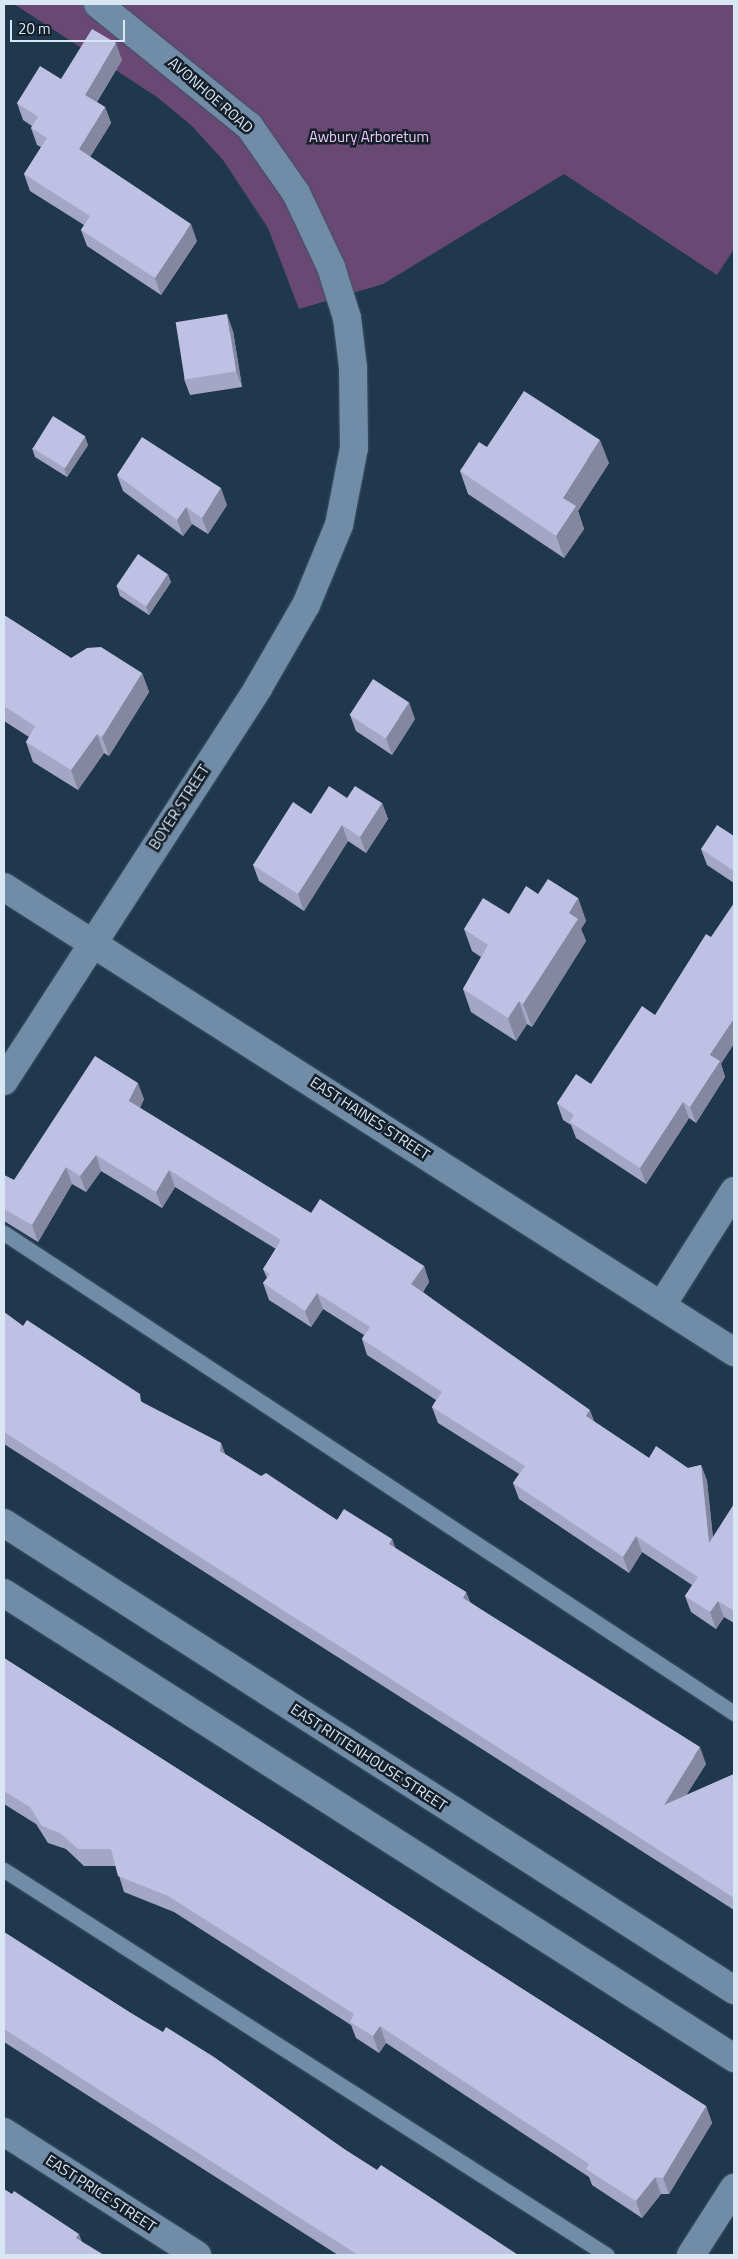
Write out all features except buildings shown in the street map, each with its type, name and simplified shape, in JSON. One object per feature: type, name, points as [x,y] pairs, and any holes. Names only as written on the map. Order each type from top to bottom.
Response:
[{"type":"street","name":"AVONHOE ROAD","points":[[98,4],[248,126],[285,174],[309,217],[340,291],[353,367],[354,448],[339,525]]},
{"type":"street","name":"BOYER STREET","points":[[4,1081],[96,943],[277,657],[321,573],[339,525]]},
{"type":"street","name":"EAST HAINES STREET","points":[[4,887],[96,943],[734,1352]]},
{"type":"street","points":[[662,1306],[734,1191]]},
{"type":"street","name":"EAST RITTENHOUSE STREET","points":[[4,1524],[734,1990]]},
{"type":"street","points":[[4,1592],[734,2058]]},
{"type":"street","name":"EAST PRICE STREET","points":[[4,2132],[197,2255]]},
{"type":"street","points":[[691,2255],[734,2188]]},
{"type":"lane","points":[[4,1233],[734,1714]]},
{"type":"lane","points":[[4,1870],[607,2255]]},
{"type":"green space","name":"Awbury Arboretum","points":[[14,4],[734,4],[734,249],[717,275],[564,174],[383,284],[299,309],[268,228],[223,160],[191,125],[157,97]]}]
